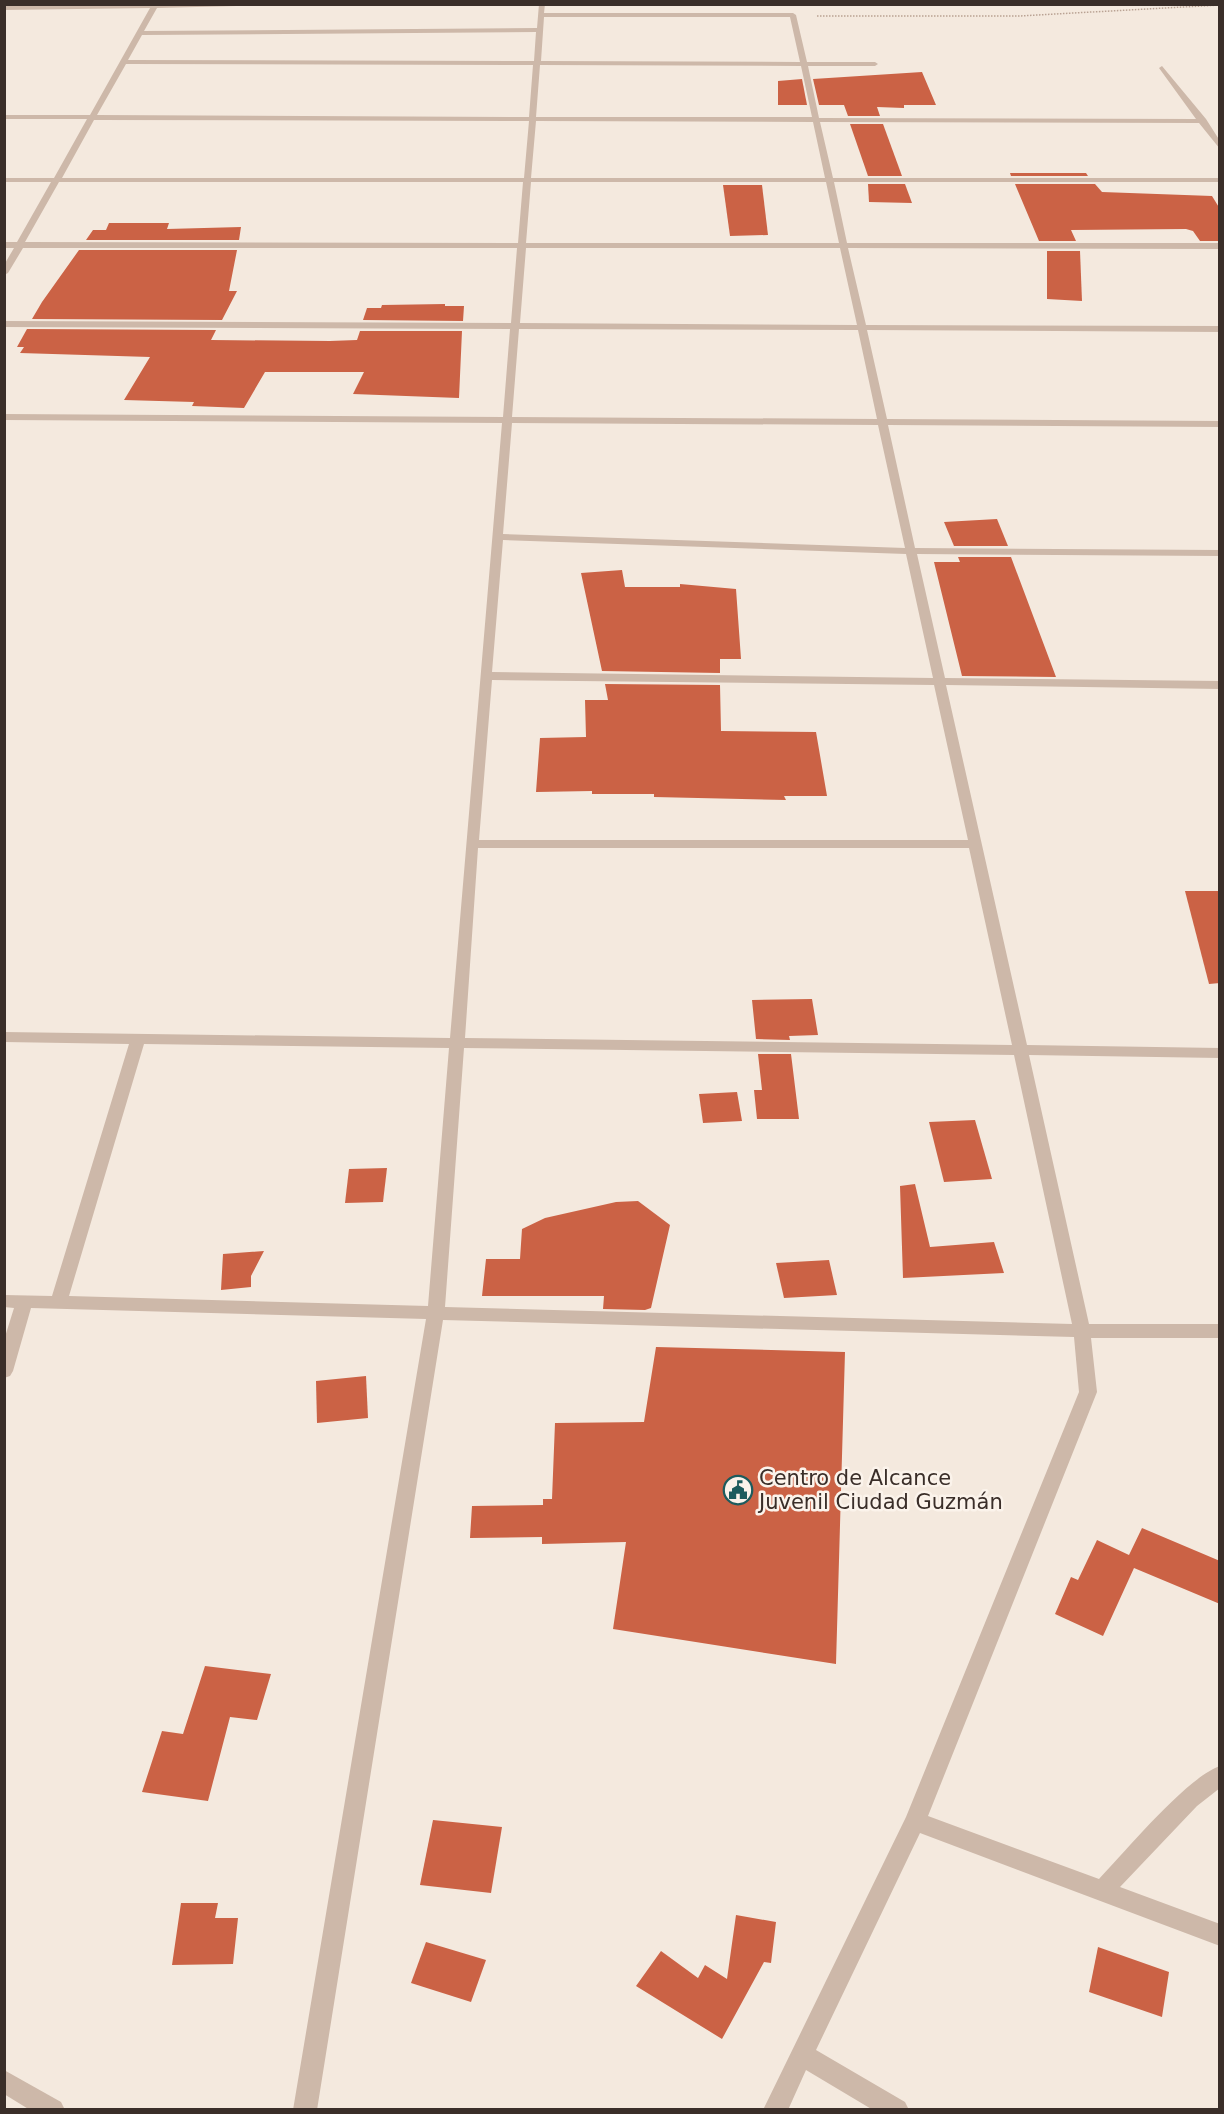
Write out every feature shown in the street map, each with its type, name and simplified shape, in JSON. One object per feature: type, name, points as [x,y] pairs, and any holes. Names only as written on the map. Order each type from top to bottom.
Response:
[{"type":"street","points":[[4,8],[315,4]]},
{"type":"street","points":[[4,273],[155,5]]},
{"type":"street","points":[[304,2109],[436,1313],[541,10],[793,15],[1082,1331],[1088,1392],[915,1821],[775,2109]]},
{"type":"street","points":[[140,33],[540,30]]},
{"type":"street","points":[[123,62],[875,64]]},
{"type":"street","points":[[1162,68],[1220,147]]},
{"type":"street","points":[[4,117],[1203,121]]},
{"type":"street","points":[[4,180],[1220,180]]},
{"type":"street","points":[[4,245],[1220,246]]},
{"type":"street","points":[[4,324],[1220,329]]},
{"type":"street","points":[[4,417],[1220,424]]},
{"type":"street","points":[[498,537],[911,551],[1220,553]]},
{"type":"street","points":[[487,676],[1220,685]]},
{"type":"street","points":[[472,844],[975,844]]},
{"type":"street","points":[[4,1037],[1220,1053]]},
{"type":"street","points":[[59,1302],[138,1039]]},
{"type":"street","points":[[4,1301],[1082,1331],[1220,1331]]},
{"type":"street","points":[[4,1371],[25,1301]]},
{"type":"street","points":[[1102,1891],[1190,1799],[1220,1775]]},
{"type":"street","points":[[915,1821],[1220,1935]]},
{"type":"street","points":[[802,2055],[897,2109]]},
{"type":"street","points":[[4,2081],[53,2109]]},
{"type":"path","points":[[793,15],[934,19],[1023,17],[1145,12],[1220,5]]},
{"type":"building","points":[[922,72],[936,105],[904,105],[904,108],[877,107],[880,116],[848,116],[844,105],[819,105],[813,79]]},
{"type":"building","points":[[802,79],[807,105],[778,105],[778,81]]},
{"type":"building","points":[[850,124],[883,124],[902,176],[868,176]]},
{"type":"building","points":[[1010,173],[1086,173],[1088,176],[1011,176]]},
{"type":"building","points":[[868,184],[905,184],[912,203],[869,202]]},
{"type":"building","points":[[1015,184],[1095,184],[1102,192],[1212,196],[1220,209],[1220,241],[1200,241],[1193,231],[1186,229],[1071,230],[1076,241],[1039,241]]},
{"type":"building","points":[[723,185],[762,185],[768,235],[730,236]]},
{"type":"building","points":[[109,223],[169,223],[167,229],[241,227],[239,240],[86,240],[93,230],[106,230]]},
{"type":"building","points":[[79,250],[237,250],[229,291],[237,291],[222,320],[32,319]]},
{"type":"building","points":[[1047,251],[1080,251],[1082,301],[1047,299]]},
{"type":"building","points":[[445,304],[445,306],[464,306],[463,321],[363,320],[367,308],[381,308],[382,305]]},
{"type":"building","points":[[27,329],[216,330],[211,340],[330,341],[357,340],[360,331],[462,331],[459,398],[353,394],[364,372],[265,372],[244,408],[192,406],[194,402],[124,400],[150,357],[20,353],[24,347],[17,347]]},
{"type":"building","points":[[997,519],[1008,546],[954,546],[944,522]]},
{"type":"building","points":[[958,557],[1011,557],[1056,677],[962,676],[934,562],[960,562]]},
{"type":"building","points":[[622,570],[625,587],[680,587],[680,584],[736,589],[741,659],[720,659],[720,673],[602,671],[581,573]]},
{"type":"building","points":[[605,684],[720,685],[721,731],[816,732],[827,796],[784,796],[786,800],[654,797],[654,794],[592,794],[592,791],[536,792],[540,738],[586,737],[585,700],[608,700]]},
{"type":"building","points":[[1185,891],[1220,891],[1220,983],[1209,984]]},
{"type":"building","points":[[812,999],[818,1035],[789,1036],[790,1040],[756,1039],[752,1000]]},
{"type":"building","points":[[758,1054],[791,1054],[799,1119],[757,1119],[754,1090],[762,1090]]},
{"type":"building","points":[[737,1092],[742,1121],[703,1123],[699,1094]]},
{"type":"building","points":[[975,1120],[992,1179],[944,1182],[929,1122]]},
{"type":"building","points":[[387,1168],[383,1202],[345,1203],[349,1169]]},
{"type":"building","points":[[915,1184],[930,1247],[994,1242],[1004,1273],[903,1278],[900,1186]]},
{"type":"building","points":[[638,1201],[670,1225],[651,1308],[645,1310],[603,1309],[604,1296],[482,1296],[486,1259],[520,1259],[522,1229],[545,1218],[616,1202]]},
{"type":"building","points":[[264,1251],[251,1276],[251,1287],[221,1290],[223,1254]]},
{"type":"building","points":[[829,1260],[837,1295],[784,1298],[776,1263]]},
{"type":"building","name":"Centro de Alcance Juvenil Ciudad Guzmán","points":[[656,1347],[845,1352],[836,1664],[613,1629],[626,1542],[542,1544],[542,1537],[470,1538],[472,1506],[543,1505],[543,1499],[552,1499],[555,1423],[644,1422]]},
{"type":"building","points":[[366,1376],[368,1418],[317,1423],[316,1381]]},
{"type":"building","points":[[1142,1528],[1220,1561],[1220,1604],[1134,1568],[1103,1636],[1055,1614],[1071,1577],[1078,1580],[1097,1540],[1129,1555]]},
{"type":"building","points":[[205,1666],[271,1674],[257,1720],[230,1717],[208,1801],[142,1792],[162,1731],[183,1734]]},
{"type":"building","points":[[433,1820],[502,1827],[491,1893],[420,1885]]},
{"type":"building","points":[[181,1903],[218,1903],[215,1918],[238,1918],[233,1964],[172,1965]]},
{"type":"building","points":[[736,1915],[776,1922],[771,1963],[764,1962],[722,2039],[636,1986],[661,1951],[698,1978],[705,1965],[727,1979]]},
{"type":"building","points":[[426,1942],[486,1960],[471,2002],[411,1983]]},
{"type":"building","points":[[1098,1947],[1169,1972],[1162,2017],[1089,1992]]},
{"type":"place","name":"Centro de Alcance Juvenil Ciudad Guzmán","points":[[738,1490]]}]
